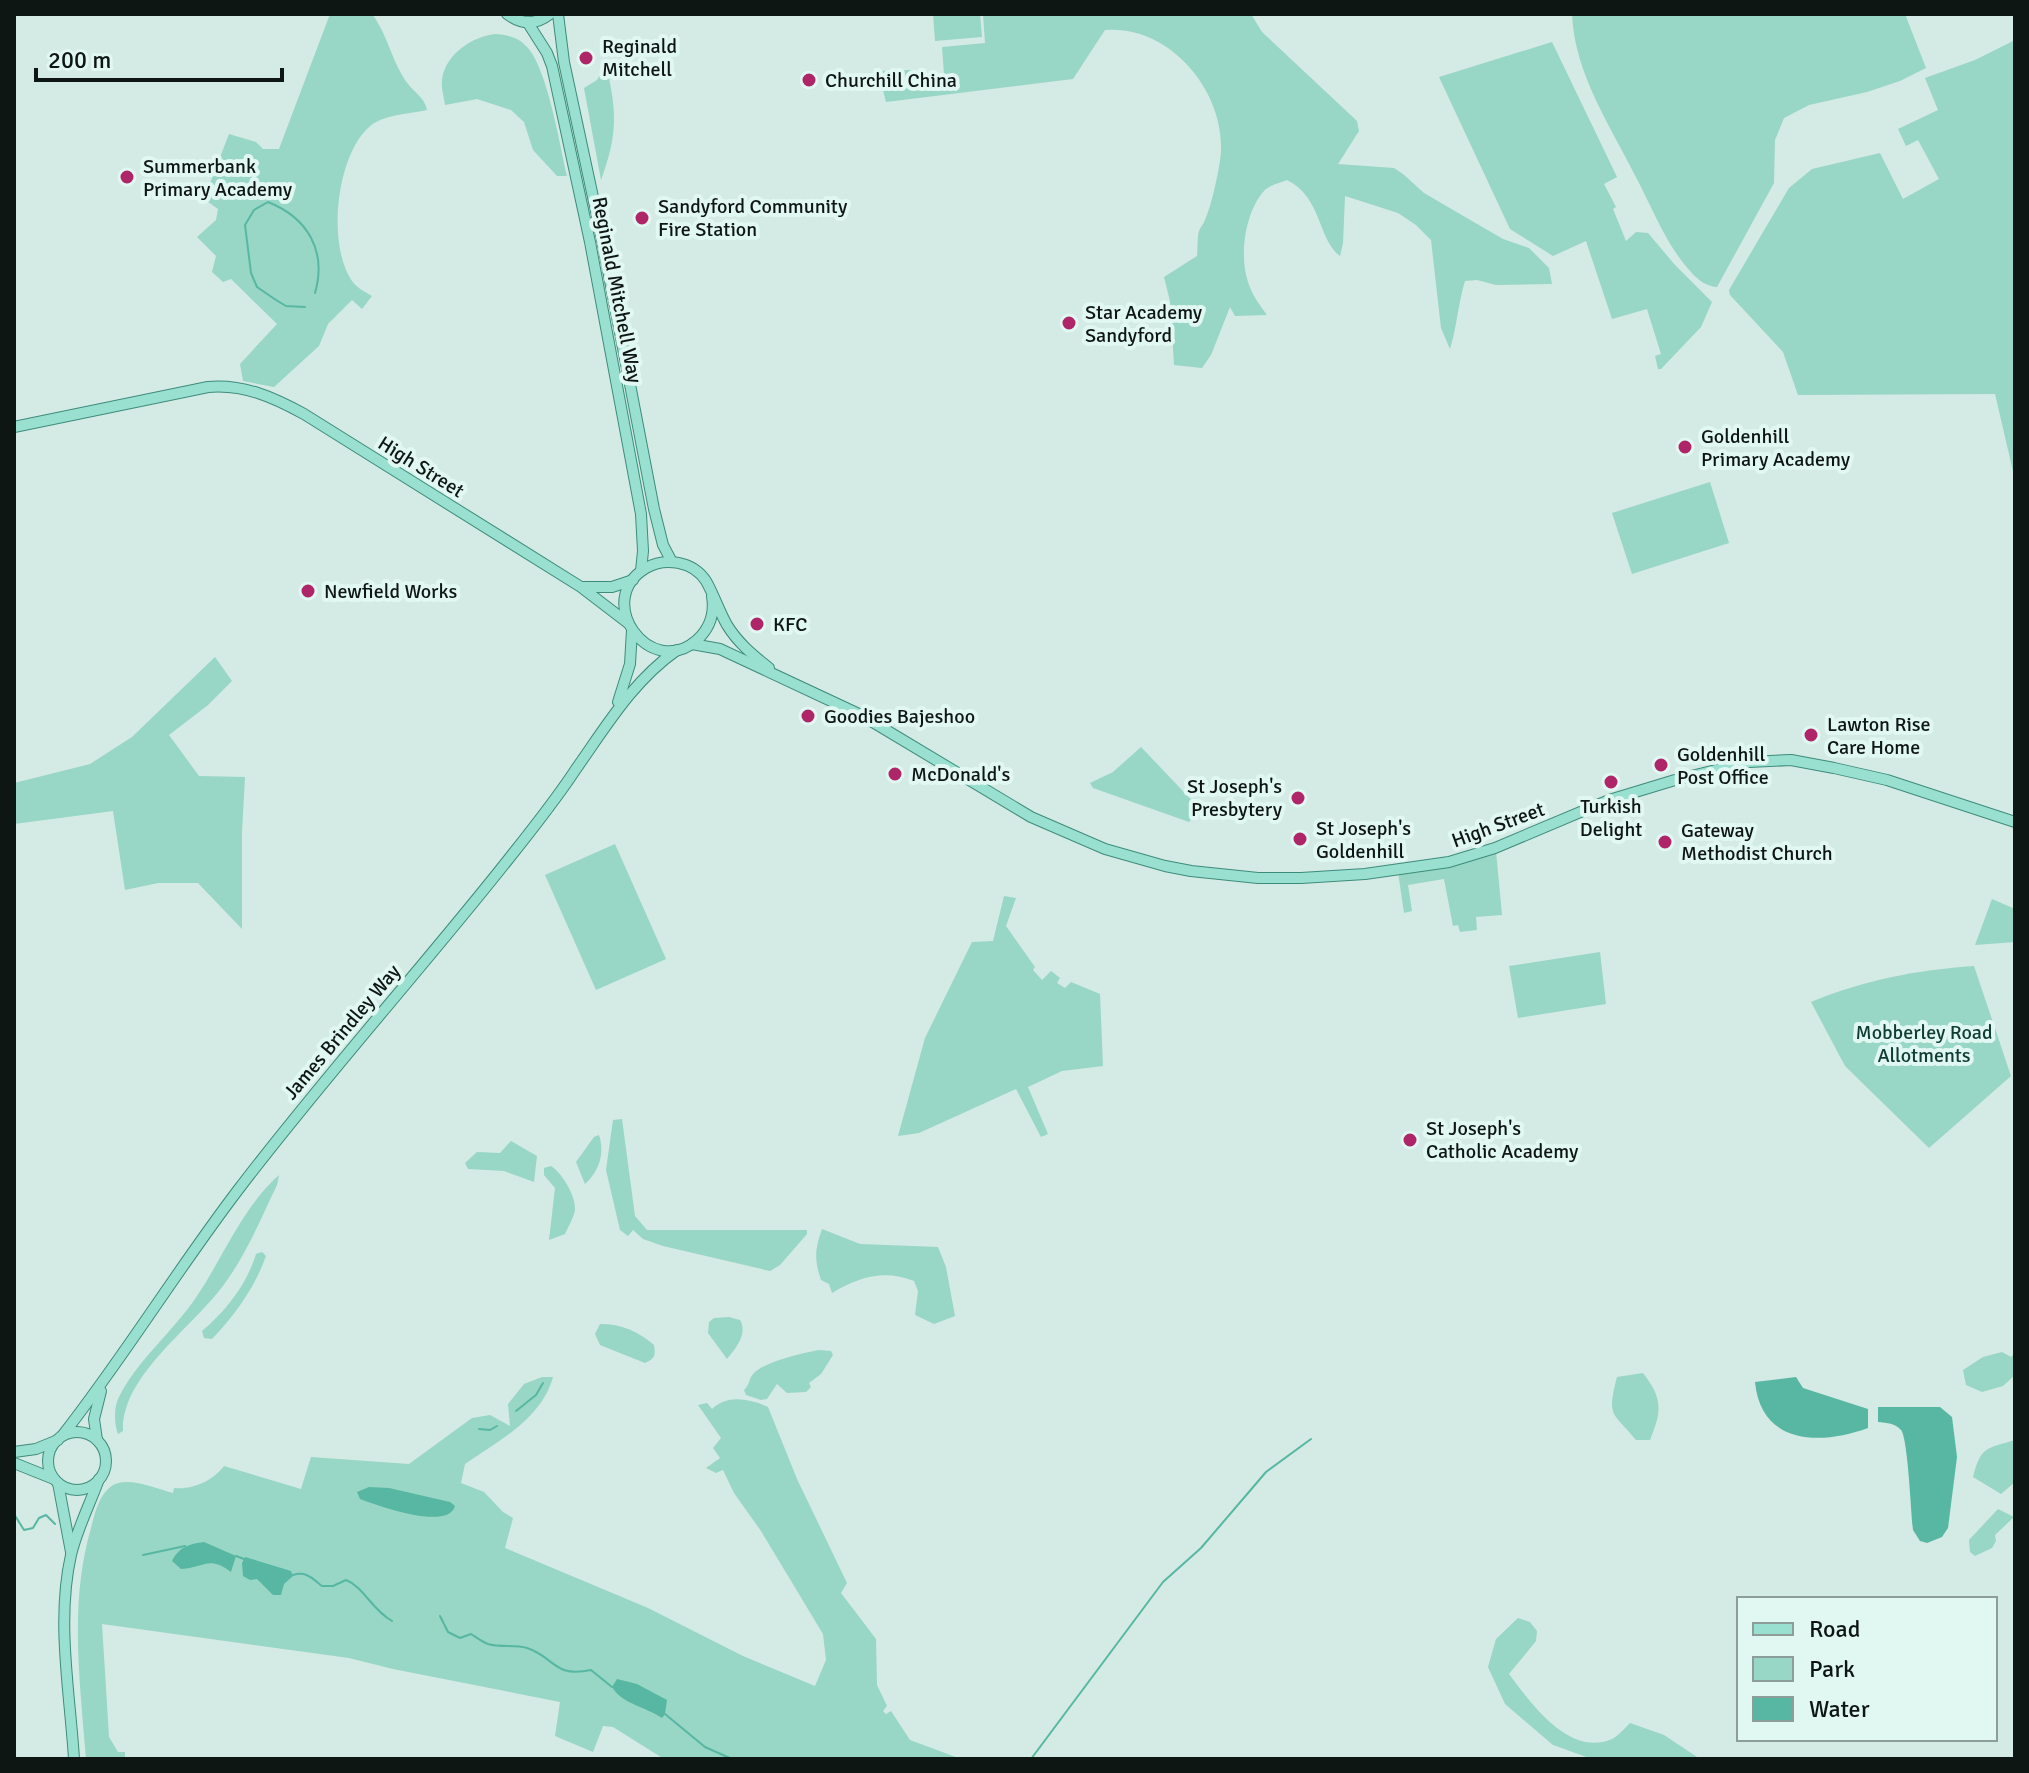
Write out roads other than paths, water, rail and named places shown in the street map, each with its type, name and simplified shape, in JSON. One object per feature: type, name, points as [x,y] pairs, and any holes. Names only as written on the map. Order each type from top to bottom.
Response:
[{"type":"main road","points":[[507,14],[528,23],[540,21],[550,14]]},
{"type":"main road","name":"Reginald Mitchell Way","points":[[558,14],[564,62],[605,253],[654,509],[663,545],[672,562]]},
{"type":"main road","name":"Reginald Mitchell Way","points":[[528,23],[552,66],[590,242],[641,514],[641,571]]},
{"type":"main road","name":"High Street","points":[[14,427],[208,387],[238,388],[263,394],[304,414],[581,587],[630,627]]},
{"type":"main road","points":[[712,596],[713,612],[709,626],[692,644],[677,650],[646,644],[630,627],[625,599],[633,580],[641,571],[654,564],[672,562],[691,567],[703,577],[728,626],[745,649],[777,675]]},
{"type":"main road","points":[[581,587],[612,587],[633,580]]},
{"type":"main road","name":"James Brindley Way","points":[[614,711],[630,664],[630,627]]},
{"type":"main road","points":[[692,644],[720,649],[777,675]]},
{"type":"main road","name":"James Brindley Way","points":[[60,1438],[104,1381],[236,1192],[313,1093],[509,859],[575,771],[614,711],[639,682],[677,650]]},
{"type":"main road","name":"High Street","points":[[777,675],[861,715],[1031,817],[1105,849],[1165,866],[1258,878],[1365,874],[1449,862],[1495,848],[1609,800],[1749,762],[1791,760],[1887,780],[2015,822]]},
{"type":"main road","name":"James Brindley Way","points":[[97,1440],[94,1419],[104,1381]]},
{"type":"main road","points":[[14,1452],[36,1449],[82,1432],[97,1440],[105,1454],[106,1464],[71,1554],[66,1597],[66,1656],[74,1759]]},
{"type":"main road","points":[[60,1438],[49,1454],[48,1464],[56,1481],[71,1554]]},
{"type":"main road","points":[[14,1463],[68,1488],[79,1490],[99,1479]]},
{"type":"water","points":[[1796,1377],[1803,1388],[1868,1409],[1868,1428],[1849,1434],[1812,1438],[1780,1429],[1768,1418],[1760,1403],[1755,1382]]},
{"type":"water","points":[[1878,1407],[1940,1407],[1952,1417],[1957,1457],[1948,1528],[1942,1537],[1927,1543],[1920,1541],[1913,1530],[1903,1436],[1896,1426],[1878,1422]]},
{"type":"water","points":[[369,1487],[389,1488],[450,1502],[455,1506],[450,1513],[440,1516],[412,1514],[360,1499],[357,1492]]},
{"type":"water","points":[[204,1542],[236,1556],[231,1572],[211,1563],[181,1569],[172,1561],[185,1547]]},
{"type":"water","points":[[245,1557],[291,1571],[293,1576],[284,1584],[281,1595],[273,1595],[257,1579],[250,1580],[243,1576]]},
{"type":"water","points":[[617,1679],[637,1684],[667,1700],[662,1718],[616,1693],[612,1687]]},
{"type":"waterway","points":[[305,307],[286,306],[257,287],[251,273],[245,225],[254,210],[268,202],[294,217],[304,227],[316,250],[318,278],[315,293]]},
{"type":"waterway","points":[[516,1411],[536,1395],[543,1383]]},
{"type":"waterway","points":[[479,1429],[490,1430],[497,1426]]},
{"type":"waterway","points":[[1031,1759],[1163,1582],[1201,1548],[1266,1472],[1311,1439]]},
{"type":"waterway","points":[[14,1514],[24,1530],[33,1528],[39,1518],[46,1515],[55,1524]]},
{"type":"waterway","points":[[143,1555],[185,1546]]},
{"type":"waterway","points":[[236,1556],[244,1559]]},
{"type":"waterway","points":[[293,1575],[305,1575],[322,1586],[333,1586],[346,1580],[392,1621]]},
{"type":"waterway","points":[[440,1616],[448,1632],[460,1638],[471,1634],[488,1644],[527,1648],[561,1669],[578,1672],[591,1670],[612,1687]]},
{"type":"waterway","points":[[665,1714],[705,1747],[732,1759]]},
{"type":"place","name":"Reginald Mitchell","points":[[586,58]]},
{"type":"place","name":"Churchill China","points":[[809,80]]},
{"type":"place","name":"Summerbank Primary Academy","points":[[127,177]]},
{"type":"place","name":"Sandyford Community Fire Station","points":[[642,218]]},
{"type":"place","name":"Star Academy Sandyford","points":[[1069,323]]},
{"type":"place","name":"Goldenhill Primary Academy","points":[[1685,447]]},
{"type":"place","name":"Newfield Works","points":[[308,591]]},
{"type":"place","name":"KFC","points":[[757,624]]},
{"type":"place","name":"Goodies Bajeshoo","points":[[808,716]]},
{"type":"place","name":"Lawton Rise Care Home","points":[[1811,735]]},
{"type":"place","name":"Goldenhill Post Office","points":[[1661,765]]},
{"type":"place","name":"McDonald's","points":[[895,774]]},
{"type":"place","name":"Turkish Delight","points":[[1611,782]]},
{"type":"place","name":"St Joseph's Presbytery","points":[[1298,798]]},
{"type":"place","name":"St Joseph's Goldenhill","points":[[1300,839]]},
{"type":"place","name":"Gateway Methodist Church","points":[[1665,842]]},
{"type":"place","name":"St Joseph's Catholic Academy","points":[[1410,1140]]},
{"type":"park label","name":"Mobberley Road Allotments","points":[[1924,1044]]}]
